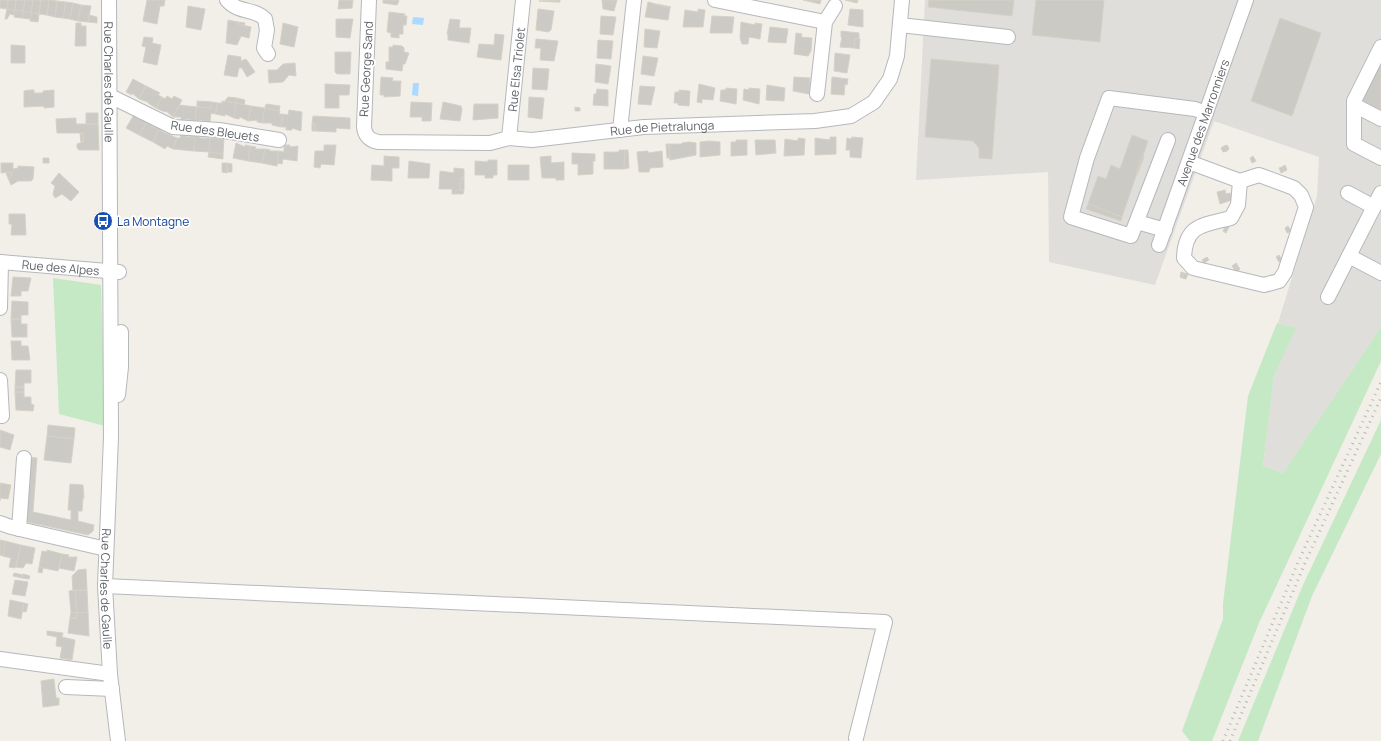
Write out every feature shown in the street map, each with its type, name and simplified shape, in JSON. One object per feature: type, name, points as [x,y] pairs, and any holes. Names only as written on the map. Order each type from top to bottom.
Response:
[{"type":"street","name":"Rue Charles de Gaulle","points":[[109,0],[110,193],[116,272],[105,586],[110,674],[118,741]]},
{"type":"street","points":[[227,0],[236,8],[259,14],[265,19],[267,30],[264,48],[268,54]]},
{"type":"street","name":"Rue George Sand","points":[[366,136],[364,127],[369,0]]},
{"type":"street","name":"Rue Elsa Triolet","points":[[509,138],[523,0]]},
{"type":"street","points":[[620,130],[634,0]]},
{"type":"street","points":[[714,0],[825,22]]},
{"type":"street","name":"Rue de Pietralunga","points":[[366,136],[373,141],[390,143],[490,143],[509,138],[532,140],[620,130],[728,123],[821,120],[851,116],[874,102],[890,79],[897,56],[902,0]]},
{"type":"street","name":"Avenue des Marronniers","points":[[1159,246],[1246,0]]},
{"type":"street","points":[[817,94],[825,22],[835,6]]},
{"type":"street","points":[[900,25],[1008,37]]},
{"type":"street","points":[[1381,46],[1354,101],[1354,144],[1381,158]]},
{"type":"street","name":"Rue des Bleuets","points":[[110,96],[173,127],[218,130],[279,140]]},
{"type":"street","points":[[1168,140],[1132,236],[1071,217],[1087,158],[1109,98],[1195,110],[1206,113]]},
{"type":"street","points":[[1354,105],[1381,119]]},
{"type":"street","points":[[1189,162],[1240,181],[1259,176],[1294,188],[1301,195],[1306,207],[1285,272],[1279,281],[1264,285],[1193,268],[1184,258],[1184,245],[1188,236],[1197,227],[1231,218],[1238,204],[1240,181]]},
{"type":"street","points":[[1328,297],[1378,201],[1348,193]]},
{"type":"street","points":[[1137,222],[1165,230]]},
{"type":"street","points":[[1349,256],[1381,273]]},
{"type":"street","points":[[0,262],[0,308]]},
{"type":"street","name":"Rue des Alpes","points":[[0,262],[116,272]]},
{"type":"street","points":[[0,380],[2,416]]},
{"type":"street","points":[[19,529],[24,458]]},
{"type":"street","points":[[0,523],[19,529],[106,549]]},
{"type":"street","points":[[105,586],[885,622],[856,738]]},
{"type":"street","points":[[0,659],[110,674]]},
{"type":"street","points":[[66,687],[112,689]]},
{"type":"shaded area","points":[[925,0],[1381,0],[1381,327],[1283,473],[1263,466],[1274,376],[1295,328],[1278,323],[1317,196],[1319,157],[1214,121],[1155,285],[1049,262],[1048,172],[916,180]]},
{"type":"green space","points":[[53,278],[101,285],[105,426],[59,414]]},
{"type":"green space","points":[[1277,323],[1296,328],[1274,376],[1263,466],[1283,473],[1381,327],[1381,361],[1259,623],[1212,741],[1190,741],[1182,731],[1223,619],[1223,604],[1248,396]]},
{"type":"green space","points":[[1381,420],[1381,454],[1312,596],[1258,741],[1238,741],[1303,585]]},
{"type":"water","points":[[413,17],[424,18],[423,25],[412,24]]},
{"type":"water","points":[[413,83],[419,83],[418,96],[412,95]]},
{"type":"building","points":[[0,0],[8,0],[7,9],[0,8]]},
{"type":"building","points":[[8,0],[16,0],[15,10],[7,9]]},
{"type":"building","points":[[16,0],[25,0],[23,11],[15,10]]},
{"type":"building","points":[[25,0],[33,0],[31,13],[23,11]]},
{"type":"building","points":[[33,0],[41,0],[39,14],[31,13]]},
{"type":"building","points":[[41,0],[49,0],[47,15],[39,14]]},
{"type":"building","points":[[49,0],[57,1],[55,17],[47,15]]},
{"type":"building","points":[[147,0],[165,0],[164,6],[160,6],[157,24],[143,21]]},
{"type":"building","points":[[339,0],[353,0],[352,8],[338,9]]},
{"type":"building","points":[[383,0],[399,0],[397,5],[383,3]]},
{"type":"building","points":[[560,0],[560,2],[539,1]]},
{"type":"building","points":[[602,0],[617,0],[614,11],[603,9]]},
{"type":"building","points":[[803,0],[821,0],[820,4]]},
{"type":"building","points":[[845,0],[858,0],[857,3]]},
{"type":"building","points":[[929,0],[1014,0],[1012,16],[928,7]]},
{"type":"building","points":[[1036,0],[1104,0],[1100,42],[1032,35]]},
{"type":"building","points":[[57,1],[66,2],[63,18],[55,17]]},
{"type":"building","points":[[66,2],[73,3],[70,19],[63,18]]},
{"type":"building","points":[[648,2],[670,8],[668,20],[645,17]]},
{"type":"building","points":[[73,3],[81,5],[78,21],[70,19]]},
{"type":"building","points":[[657,4],[671,7],[670,8]]},
{"type":"building","points":[[81,5],[91,6],[88,22],[78,21]]},
{"type":"building","points":[[188,6],[205,9],[201,30],[186,27]]},
{"type":"building","points":[[7,9],[15,10],[14,15],[10,14],[7,19],[5,19]]},
{"type":"building","points":[[538,9],[554,11],[551,30],[548,32],[536,30]]},
{"type":"building","points":[[698,9],[705,10],[703,27],[683,27],[685,10],[698,12]]},
{"type":"building","points":[[850,9],[863,10],[863,27],[848,25]]},
{"type":"building","points":[[15,10],[23,11],[22,18],[14,17]]},
{"type":"building","points":[[23,11],[31,13],[30,19],[22,18]]},
{"type":"building","points":[[389,12],[405,14],[404,16],[407,16],[406,25],[403,25],[403,34],[399,34],[399,38],[391,37],[391,33],[387,32]]},
{"type":"building","points":[[31,13],[39,14],[38,22],[30,21]]},
{"type":"building","points":[[89,15],[97,17],[97,23],[88,22]]},
{"type":"building","points":[[601,16],[616,17],[613,35],[600,34]]},
{"type":"building","points":[[712,16],[734,17],[732,33],[710,33]]},
{"type":"building","points":[[1280,18],[1321,33],[1292,116],[1251,101]]},
{"type":"building","points":[[336,19],[353,19],[350,38],[336,37]]},
{"type":"building","points":[[450,19],[460,20],[459,28],[471,28],[469,43],[448,40],[447,34]]},
{"type":"building","points":[[228,20],[251,27],[249,38],[241,36],[237,45],[226,43]]},
{"type":"building","points":[[238,22],[245,23],[244,26],[238,24]]},
{"type":"building","points":[[741,22],[755,25],[755,23],[762,24],[760,39],[749,37],[748,44],[742,44],[740,38]]},
{"type":"building","points":[[76,23],[81,23],[81,26],[86,26],[86,46],[75,46]]},
{"type":"building","points":[[283,23],[298,27],[294,47],[280,44]]},
{"type":"building","points":[[770,27],[788,29],[786,43],[768,42]]},
{"type":"building","points":[[645,29],[660,31],[657,48],[644,47]]},
{"type":"building","points":[[841,31],[859,33],[859,39],[855,38],[854,48],[840,47],[842,37]]},
{"type":"building","points":[[796,33],[802,34],[801,37],[812,38],[811,51],[808,56],[794,54]]},
{"type":"building","points":[[495,34],[504,35],[501,60],[477,57],[479,44],[494,45]]},
{"type":"building","points":[[144,37],[153,38],[152,43],[161,45],[157,65],[143,62],[146,47],[142,46]]},
{"type":"building","points":[[855,38],[860,39],[859,49],[854,48]]},
{"type":"building","points":[[536,39],[558,41],[554,61],[540,60],[541,48],[535,48]]},
{"type":"building","points":[[598,40],[613,41],[611,59],[597,58]]},
{"type":"building","points":[[11,45],[25,46],[25,63],[11,63]]},
{"type":"building","points":[[393,45],[402,46],[404,48],[404,52],[409,53],[405,64],[403,64],[402,71],[386,69],[386,62],[389,62],[389,47],[393,47]]},
{"type":"building","points":[[335,52],[351,52],[350,74],[337,74],[335,72]]},
{"type":"building","points":[[835,53],[850,55],[847,73],[834,71]]},
{"type":"building","points":[[228,55],[241,57],[241,61],[246,59],[255,72],[247,77],[242,68],[239,68],[237,77],[224,75]]},
{"type":"building","points":[[1381,55],[1381,110],[1359,99]]},
{"type":"building","points":[[643,56],[658,58],[654,76],[641,74]]},
{"type":"building","points":[[931,59],[999,65],[992,159],[979,158],[979,148],[973,141],[925,137]]},
{"type":"building","points":[[295,63],[296,76],[289,75],[283,82],[269,83],[268,70],[277,70],[283,64]]},
{"type":"building","points":[[596,64],[611,66],[608,84],[595,82]]},
{"type":"building","points":[[533,68],[549,69],[547,90],[532,89]]},
{"type":"building","points":[[381,77],[393,78],[392,81],[401,81],[400,96],[384,97],[384,95],[380,95]]},
{"type":"building","points":[[794,77],[810,78],[809,94],[793,91]]},
{"type":"building","points":[[832,77],[848,79],[847,85],[845,84],[844,95],[831,94]]},
{"type":"building","points":[[133,79],[146,86],[139,99],[132,93],[132,95],[126,92]]},
{"type":"building","points":[[325,84],[350,85],[349,95],[339,95],[339,108],[325,108]]},
{"type":"building","points":[[699,84],[715,88],[713,100],[702,99],[702,103],[697,102]]},
{"type":"building","points":[[767,85],[785,88],[784,101],[766,100]]},
{"type":"building","points":[[146,86],[160,93],[158,95],[162,97],[156,108],[148,102],[139,99]]},
{"type":"building","points":[[640,86],[655,87],[651,105],[638,104]]},
{"type":"building","points":[[726,88],[737,89],[736,104],[720,101],[721,90],[726,90]]},
{"type":"building","points":[[749,88],[760,89],[759,104],[743,100],[744,89],[749,90]]},
{"type":"building","points":[[597,89],[608,90],[608,106],[593,105],[594,94],[596,94]]},
{"type":"building","points":[[34,90],[34,93],[43,93],[43,91],[54,90],[54,107],[24,107],[24,91]]},
{"type":"building","points":[[679,90],[690,91],[689,106],[674,103],[675,92],[679,92]]},
{"type":"building","points":[[167,96],[172,99],[174,96],[182,100],[173,117],[166,111],[165,112],[156,108],[162,97],[165,99]]},
{"type":"building","points":[[228,97],[237,98],[236,103],[225,101]]},
{"type":"building","points":[[529,97],[544,98],[542,119],[528,117]]},
{"type":"building","points":[[237,98],[245,100],[244,105],[236,103]]},
{"type":"building","points":[[197,101],[212,102],[211,108],[197,107]]},
{"type":"building","points":[[222,101],[236,103],[234,118],[225,114],[225,116],[215,114],[218,103],[222,103]]},
{"type":"building","points":[[212,102],[218,103],[215,114],[211,113],[210,122],[201,120],[195,121],[197,107],[211,108]]},
{"type":"building","points":[[411,102],[432,103],[431,121],[422,121],[422,117],[410,117]]},
{"type":"building","points":[[443,102],[461,106],[460,121],[440,119]]},
{"type":"building","points":[[236,103],[251,106],[248,121],[240,117],[239,119],[234,118]]},
{"type":"building","points":[[266,104],[280,106],[279,111],[265,108]]},
{"type":"building","points":[[474,104],[498,104],[498,118],[473,120]]},
{"type":"building","points":[[179,105],[197,107],[195,121],[187,119],[181,120],[181,117],[173,117]]},
{"type":"building","points":[[251,106],[265,108],[262,123],[257,122],[257,120],[248,121]]},
{"type":"building","points":[[575,107],[580,108],[580,111],[575,111]]},
{"type":"building","points":[[265,108],[280,111],[279,114],[283,114],[281,127],[272,125],[272,123],[262,123]]},
{"type":"building","points":[[289,110],[302,112],[301,131],[292,128],[292,130],[286,130],[286,127],[281,127],[283,114],[288,115]]},
{"type":"building","points":[[86,113],[98,113],[98,124],[86,124]]},
{"type":"building","points":[[134,115],[138,119],[147,122],[139,135],[126,128]]},
{"type":"building","points":[[313,116],[350,118],[350,129],[336,128],[336,132],[315,131],[315,124],[312,124]]},
{"type":"building","points":[[76,118],[76,124],[98,124],[99,150],[79,150],[77,148],[77,144],[83,142],[83,133],[57,133],[56,119]]},
{"type":"building","points":[[147,122],[152,124],[151,126],[159,129],[153,142],[139,135]]},
{"type":"building","points":[[312,124],[315,124],[315,131],[312,131]]},
{"type":"building","points":[[159,129],[177,138],[173,149],[167,146],[165,149],[153,142]]},
{"type":"building","points":[[80,133],[83,133],[83,142],[81,142]]},
{"type":"building","points":[[181,135],[187,137],[195,136],[194,151],[173,149],[177,138],[180,138]]},
{"type":"building","points":[[1132,135],[1148,141],[1122,217],[1088,204],[1098,176],[1106,179],[1111,165],[1120,169]]},
{"type":"building","points":[[195,136],[210,138],[209,152],[194,151]]},
{"type":"building","points":[[830,137],[836,137],[836,154],[815,155],[815,138],[830,140]]},
{"type":"building","points":[[852,137],[863,138],[861,158],[850,157],[850,150],[846,150],[847,138],[851,139]]},
{"type":"building","points":[[210,138],[224,139],[223,154],[209,152]]},
{"type":"building","points":[[798,138],[805,139],[804,155],[784,156],[785,139],[798,141]]},
{"type":"building","points":[[736,140],[747,140],[747,155],[731,156],[731,142],[736,142]]},
{"type":"building","points":[[755,140],[775,140],[776,153],[756,155]]},
{"type":"building","points":[[689,142],[696,143],[696,155],[670,160],[669,144],[682,144]]},
{"type":"building","points":[[700,142],[720,142],[720,155],[700,157]]},
{"type":"building","points":[[236,143],[245,147],[245,145],[250,146],[248,161],[233,158]]},
{"type":"building","points":[[666,144],[669,144],[670,158],[667,158]]},
{"type":"building","points":[[284,145],[290,145],[290,147],[298,146],[297,161],[283,159],[282,164],[277,163],[279,151],[284,152]]},
{"type":"building","points":[[324,145],[336,145],[334,165],[321,164],[320,168],[314,167],[315,151],[324,151]]},
{"type":"building","points":[[1227,145],[1229,149],[1227,151],[1224,146]]},
{"type":"building","points":[[250,146],[256,147],[255,149],[265,149],[262,163],[248,161]]},
{"type":"building","points":[[1224,146],[1227,151],[1223,152],[1221,148]]},
{"type":"building","points":[[265,149],[270,151],[279,151],[277,166],[262,163]]},
{"type":"building","points":[[619,150],[625,150],[624,169],[604,169],[604,152],[619,152]]},
{"type":"building","points":[[625,150],[628,150],[629,168],[624,169]]},
{"type":"building","points":[[648,151],[648,153],[662,151],[663,167],[650,168],[649,172],[639,172],[637,152]]},
{"type":"building","points":[[209,152],[223,154],[223,159],[208,157]]},
{"type":"building","points":[[572,153],[595,154],[595,161],[593,161],[593,174],[578,175],[578,164],[572,164]]},
{"type":"building","points":[[384,156],[399,157],[399,168],[392,168],[392,181],[371,180],[372,165],[384,166]]},
{"type":"building","points":[[551,156],[551,163],[564,162],[564,180],[556,180],[556,178],[542,178],[540,157]]},
{"type":"building","points":[[1142,156],[1144,157],[1137,175],[1136,174]]},
{"type":"building","points":[[1253,156],[1256,161],[1252,163],[1250,158]]},
{"type":"building","points":[[43,158],[49,158],[49,163],[43,163]]},
{"type":"building","points":[[488,160],[497,160],[497,175],[493,175],[493,178],[485,178],[485,175],[475,175],[475,161],[488,162]]},
{"type":"building","points":[[409,161],[430,164],[429,178],[408,178]]},
{"type":"building","points":[[1,163],[13,163],[13,169],[18,168],[18,166],[34,167],[33,179],[31,181],[18,181],[11,185],[8,178],[12,175],[11,172],[1,173]]},
{"type":"building","points":[[222,163],[227,163],[227,173],[222,172]]},
{"type":"building","points":[[227,163],[232,164],[232,172],[227,172]]},
{"type":"building","points":[[508,165],[529,165],[529,180],[508,180]]},
{"type":"building","points":[[1285,165],[1287,170],[1285,171],[1282,167]]},
{"type":"building","points":[[1282,167],[1285,171],[1281,173],[1279,168]]},
{"type":"building","points":[[454,168],[464,169],[464,178],[461,178],[460,190],[464,190],[463,194],[452,194],[452,189],[439,189],[440,171],[454,173]]},
{"type":"building","points":[[11,172],[12,175],[8,178],[6,173]]},
{"type":"building","points":[[59,173],[79,192],[71,201],[62,194],[55,198],[53,194],[55,186],[51,183]]},
{"type":"building","points":[[461,178],[464,178],[464,190],[460,190]]},
{"type":"building","points":[[1225,190],[1226,194],[1230,193],[1232,200],[1220,204],[1217,192]]},
{"type":"building","points":[[1088,204],[1122,217],[1121,221],[1086,209]]},
{"type":"building","points":[[9,214],[25,214],[26,235],[11,235],[12,224],[9,224]]},
{"type":"building","points":[[1226,225],[1229,227],[1226,233],[1223,231]]},
{"type":"building","points":[[1288,226],[1291,231],[1287,233],[1285,228]]},
{"type":"building","points":[[1279,255],[1282,260],[1279,262],[1276,257]]},
{"type":"building","points":[[1207,257],[1209,260],[1204,263],[1202,260]]},
{"type":"building","points":[[1236,263],[1238,266],[1234,269],[1232,266]]},
{"type":"building","points":[[1238,266],[1240,269],[1236,272],[1234,269]]},
{"type":"building","points":[[1181,272],[1184,273],[1182,278],[1180,277]]},
{"type":"building","points":[[1184,273],[1188,274],[1186,279],[1182,278]]},
{"type":"building","points":[[13,277],[31,278],[28,291],[21,291],[21,296],[11,296]]},
{"type":"building","points":[[12,301],[28,302],[28,315],[21,315],[21,319],[11,319]]},
{"type":"building","points":[[11,319],[21,319],[21,324],[27,324],[27,337],[12,337]]},
{"type":"building","points":[[11,341],[21,341],[21,346],[28,346],[30,360],[12,360]]},
{"type":"building","points":[[16,370],[31,370],[31,383],[24,383],[24,387],[15,387]]},
{"type":"building","points":[[15,387],[24,387],[24,392],[15,392]]},
{"type":"building","points":[[15,392],[24,392],[24,397],[31,397],[31,404],[34,405],[33,411],[16,410]]},
{"type":"building","points":[[48,425],[75,428],[74,439],[47,436]]},
{"type":"building","points":[[0,430],[14,435],[10,450],[0,447]]},
{"type":"building","points":[[47,436],[74,439],[71,463],[44,460]]},
{"type":"building","points":[[28,457],[37,458],[33,512],[71,520],[71,510],[68,510],[70,484],[83,485],[84,498],[82,511],[78,511],[78,521],[94,525],[93,531],[88,535],[23,521]]},
{"type":"building","points":[[0,483],[11,485],[8,499],[0,498]]},
{"type":"building","points":[[0,540],[5,541],[3,556],[0,555]]},
{"type":"building","points":[[5,541],[21,545],[15,568],[9,567],[11,558],[3,556]]},
{"type":"building","points":[[21,545],[35,548],[32,564],[26,563],[23,568],[16,567]]},
{"type":"building","points":[[47,550],[62,554],[58,571],[39,567],[42,551],[47,552]]},
{"type":"building","points":[[62,554],[69,555],[68,557],[77,557],[74,571],[59,568]]},
{"type":"building","points":[[39,567],[43,568],[42,573],[38,572]]},
{"type":"building","points":[[86,569],[87,590],[73,591],[72,576],[78,570]]},
{"type":"building","points":[[14,573],[23,575],[22,578],[13,576]]},
{"type":"building","points":[[23,574],[30,576],[29,579],[22,578]]},
{"type":"building","points":[[15,580],[28,582],[25,596],[12,594]]},
{"type":"building","points":[[75,590],[87,590],[88,612],[77,613]]},
{"type":"building","points":[[75,590],[77,613],[71,612],[69,591]]},
{"type":"building","points":[[10,600],[24,603],[21,619],[8,616]]},
{"type":"building","points":[[24,603],[28,604],[26,612],[22,611]]},
{"type":"building","points":[[71,612],[77,613],[77,618],[70,618]]},
{"type":"building","points":[[88,612],[89,636],[68,633],[70,618],[77,618],[77,613]]},
{"type":"building","points":[[47,631],[63,633],[62,637],[75,640],[72,660],[60,658],[62,647],[56,646],[57,637],[47,635]]},
{"type":"building","points":[[54,679],[56,698],[59,698],[59,705],[43,707],[41,681]]},
{"type":"railway","points":[[1223,741],[1299,560],[1381,382]]},
{"type":"railway","points":[[1230,741],[1305,563],[1381,398]]},
{"type":"place","name":"La Montagne","points":[[103,221]]}]
